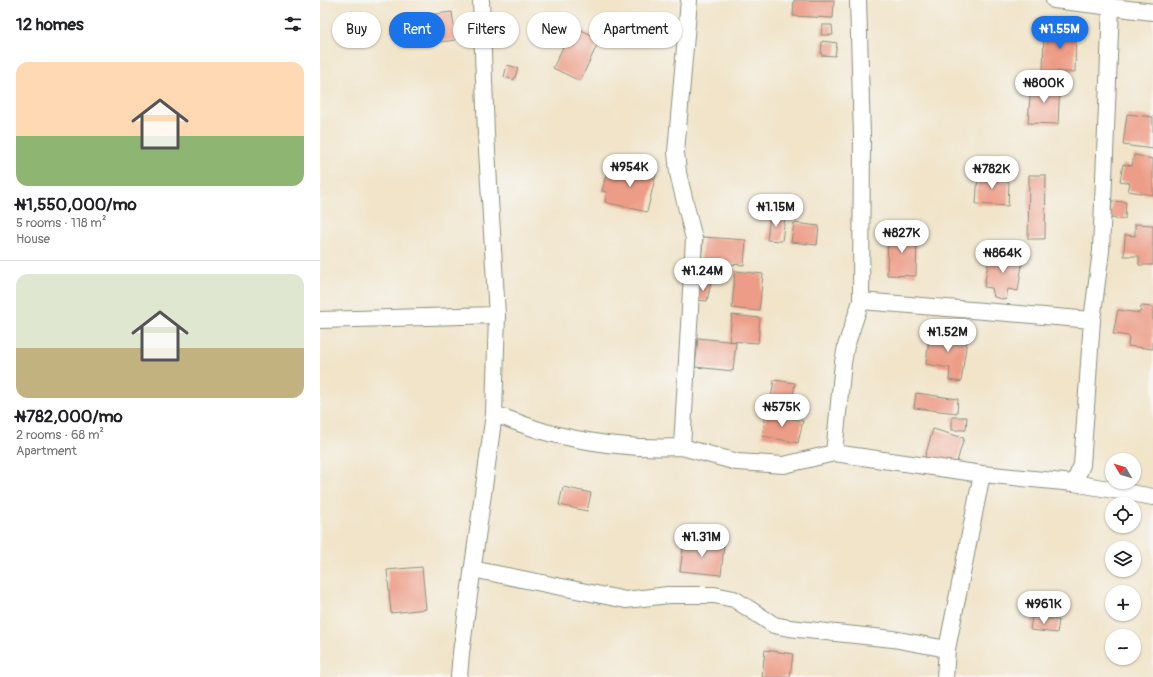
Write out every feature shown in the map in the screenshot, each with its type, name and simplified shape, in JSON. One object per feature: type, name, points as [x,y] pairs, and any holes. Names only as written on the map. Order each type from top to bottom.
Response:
[{"type":"street","points":[[459,677],[472,569],[494,414],[497,315],[486,134],[481,0]]},
{"type":"street","points":[[682,447],[694,238],[678,173],[676,152],[689,0]]},
{"type":"street","points":[[834,453],[843,363],[860,301],[862,136],[858,0]]},
{"type":"street","points":[[1054,0],[1153,12]]},
{"type":"street","points":[[1074,483],[1082,464],[1092,320],[1101,251],[1111,8]]},
{"type":"street","points":[[860,301],[1092,320]]},
{"type":"street","points":[[320,320],[497,315]]},
{"type":"street","points":[[494,414],[548,432],[586,441],[653,448],[682,447],[737,462],[784,465],[834,453],[982,474],[1074,483],[1153,498]]},
{"type":"street","points":[[945,677],[947,649],[982,474]]},
{"type":"street","points":[[472,569],[626,600],[668,595],[714,595],[734,600],[774,625],[789,628],[893,639],[947,649]]},
{"type":"building","points":[[794,0],[834,0],[833,18],[793,16]]},
{"type":"building","points":[[452,12],[453,40],[445,41],[445,13]]},
{"type":"building","points":[[822,25],[832,25],[833,35],[821,35]]},
{"type":"building","points":[[1044,28],[1076,28],[1075,72],[1043,72]]},
{"type":"building","points":[[581,30],[589,34],[589,48],[596,48],[580,81],[553,68],[563,48],[581,48]]},
{"type":"building","points":[[822,41],[837,43],[835,56],[821,55]]},
{"type":"building","points":[[507,65],[518,68],[514,80],[504,77]]},
{"type":"building","points":[[1031,83],[1060,85],[1058,124],[1028,123]]},
{"type":"building","points":[[1127,114],[1153,117],[1153,149],[1123,145]]},
{"type":"building","points":[[1134,155],[1153,159],[1153,195],[1128,191],[1130,183],[1120,181],[1123,164],[1132,166]]},
{"type":"building","points":[[638,166],[648,168],[648,172],[656,174],[647,212],[605,202],[607,192],[602,191],[606,175],[613,176],[615,167],[636,172]]},
{"type":"building","points":[[978,173],[1002,175],[1001,181],[1009,182],[1008,206],[976,204]]},
{"type":"building","points":[[1029,175],[1046,175],[1045,239],[1028,239]]},
{"type":"building","points":[[1112,201],[1126,202],[1125,219],[1110,218]]},
{"type":"building","points":[[770,215],[785,217],[782,241],[767,240]]},
{"type":"building","points":[[794,223],[819,226],[817,245],[791,242]]},
{"type":"building","points":[[1135,224],[1153,225],[1153,265],[1139,265],[1139,256],[1124,256],[1125,235],[1135,236]]},
{"type":"building","points":[[888,233],[917,234],[916,276],[887,275]]},
{"type":"building","points":[[703,237],[746,240],[744,265],[701,262]]},
{"type":"building","points":[[990,252],[1023,258],[1018,291],[1008,289],[1006,300],[994,297],[992,288],[984,287]]},
{"type":"building","points":[[735,271],[763,274],[759,311],[732,308]]},
{"type":"building","points":[[699,282],[711,283],[707,301],[695,300]]},
{"type":"building","points":[[1141,306],[1153,307],[1153,349],[1128,346],[1129,336],[1113,334],[1118,310],[1140,313]]},
{"type":"building","points":[[732,315],[760,318],[758,343],[729,341]]},
{"type":"building","points":[[939,329],[961,332],[960,339],[967,340],[961,382],[949,380],[950,368],[926,364],[929,338],[937,339]]},
{"type":"building","points":[[698,338],[736,342],[733,371],[695,367]]},
{"type":"building","points":[[774,380],[795,383],[790,413],[769,410]]},
{"type":"building","points":[[916,393],[958,399],[957,413],[914,408]]},
{"type":"building","points":[[766,414],[803,421],[798,443],[762,436]]},
{"type":"building","points":[[952,417],[967,417],[966,430],[952,430]]},
{"type":"building","points":[[933,429],[964,438],[956,465],[925,457]]},
{"type":"building","points":[[563,487],[591,493],[587,511],[559,505]]},
{"type":"building","points":[[684,541],[724,545],[721,575],[680,571]]},
{"type":"building","points":[[422,567],[426,609],[391,613],[387,570]]},
{"type":"building","points":[[1032,617],[1059,620],[1057,633],[1030,630]]},
{"type":"building","points":[[765,650],[793,654],[790,677],[762,677]]}]
